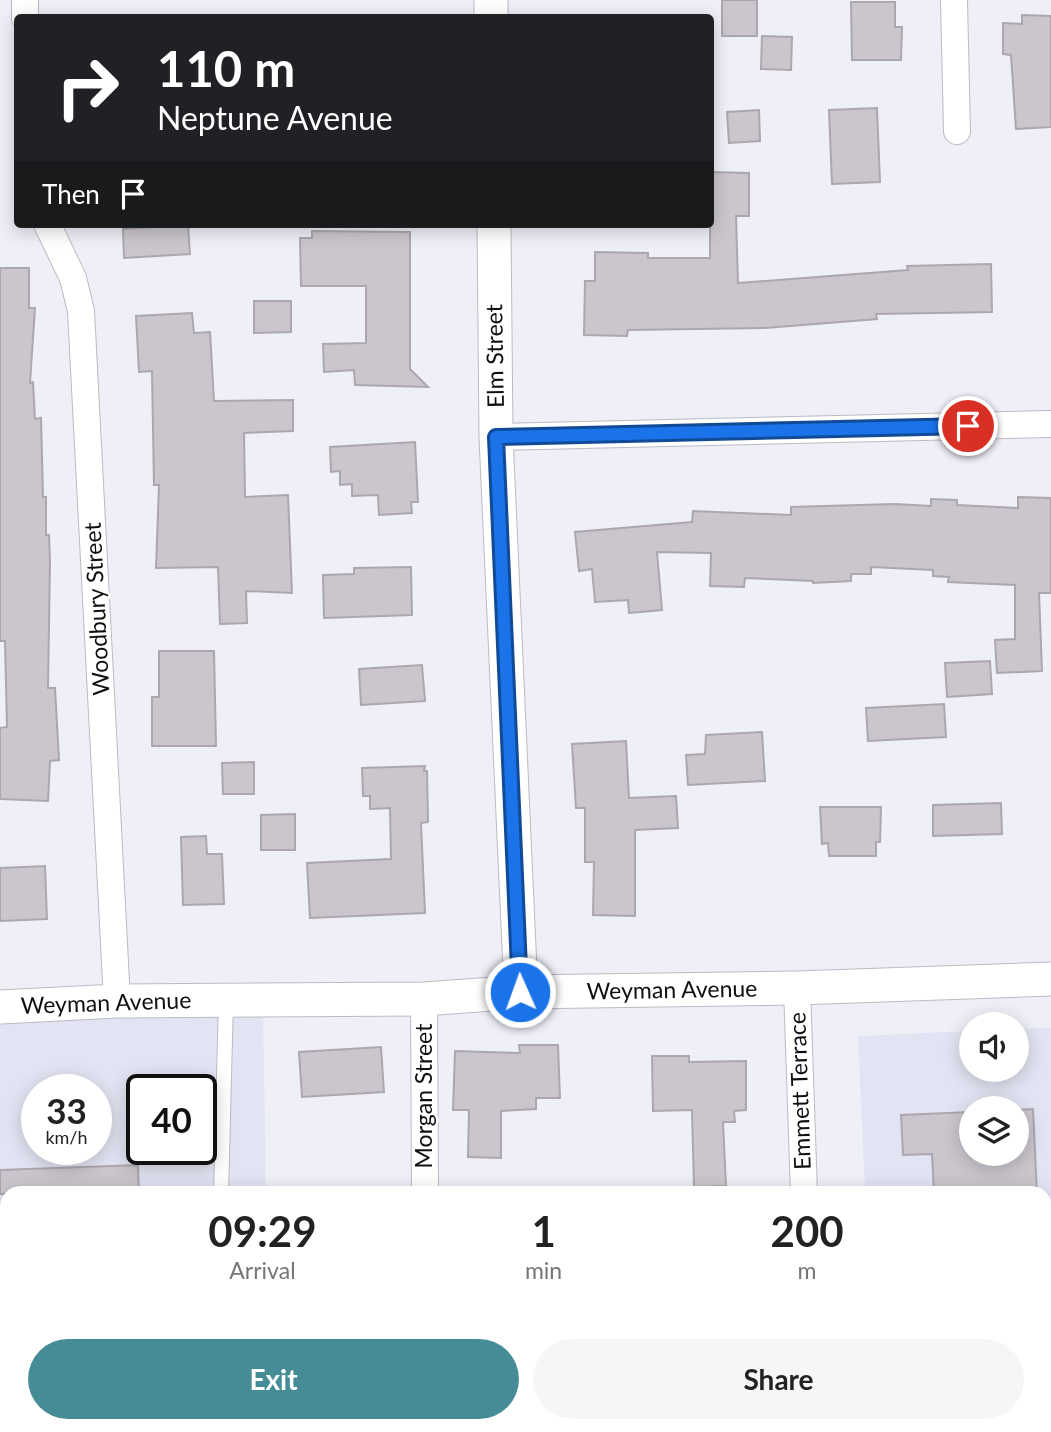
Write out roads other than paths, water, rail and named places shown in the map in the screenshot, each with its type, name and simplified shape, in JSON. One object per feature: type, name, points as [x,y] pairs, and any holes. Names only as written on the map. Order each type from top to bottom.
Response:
[{"type":"street","points":[[954,0],[957,131]]},
{"type":"street","name":"Woodbury Street","points":[[49,228],[73,278],[81,311],[117,1001]]},
{"type":"street","name":"Elm Street","points":[[494,228],[496,437],[520,992]]},
{"type":"street","points":[[496,437],[1051,424]]},
{"type":"street","name":"Weyman Avenue","points":[[0,1007],[117,1001],[424,999],[520,992],[797,988],[1051,979]]},
{"type":"street","name":"Emmett Terrace","points":[[797,988],[804,1186]]},
{"type":"street","name":"Morgan Street","points":[[424,999],[425,1186]]},
{"type":"lane","points":[[221,1186],[226,1000]]}]
